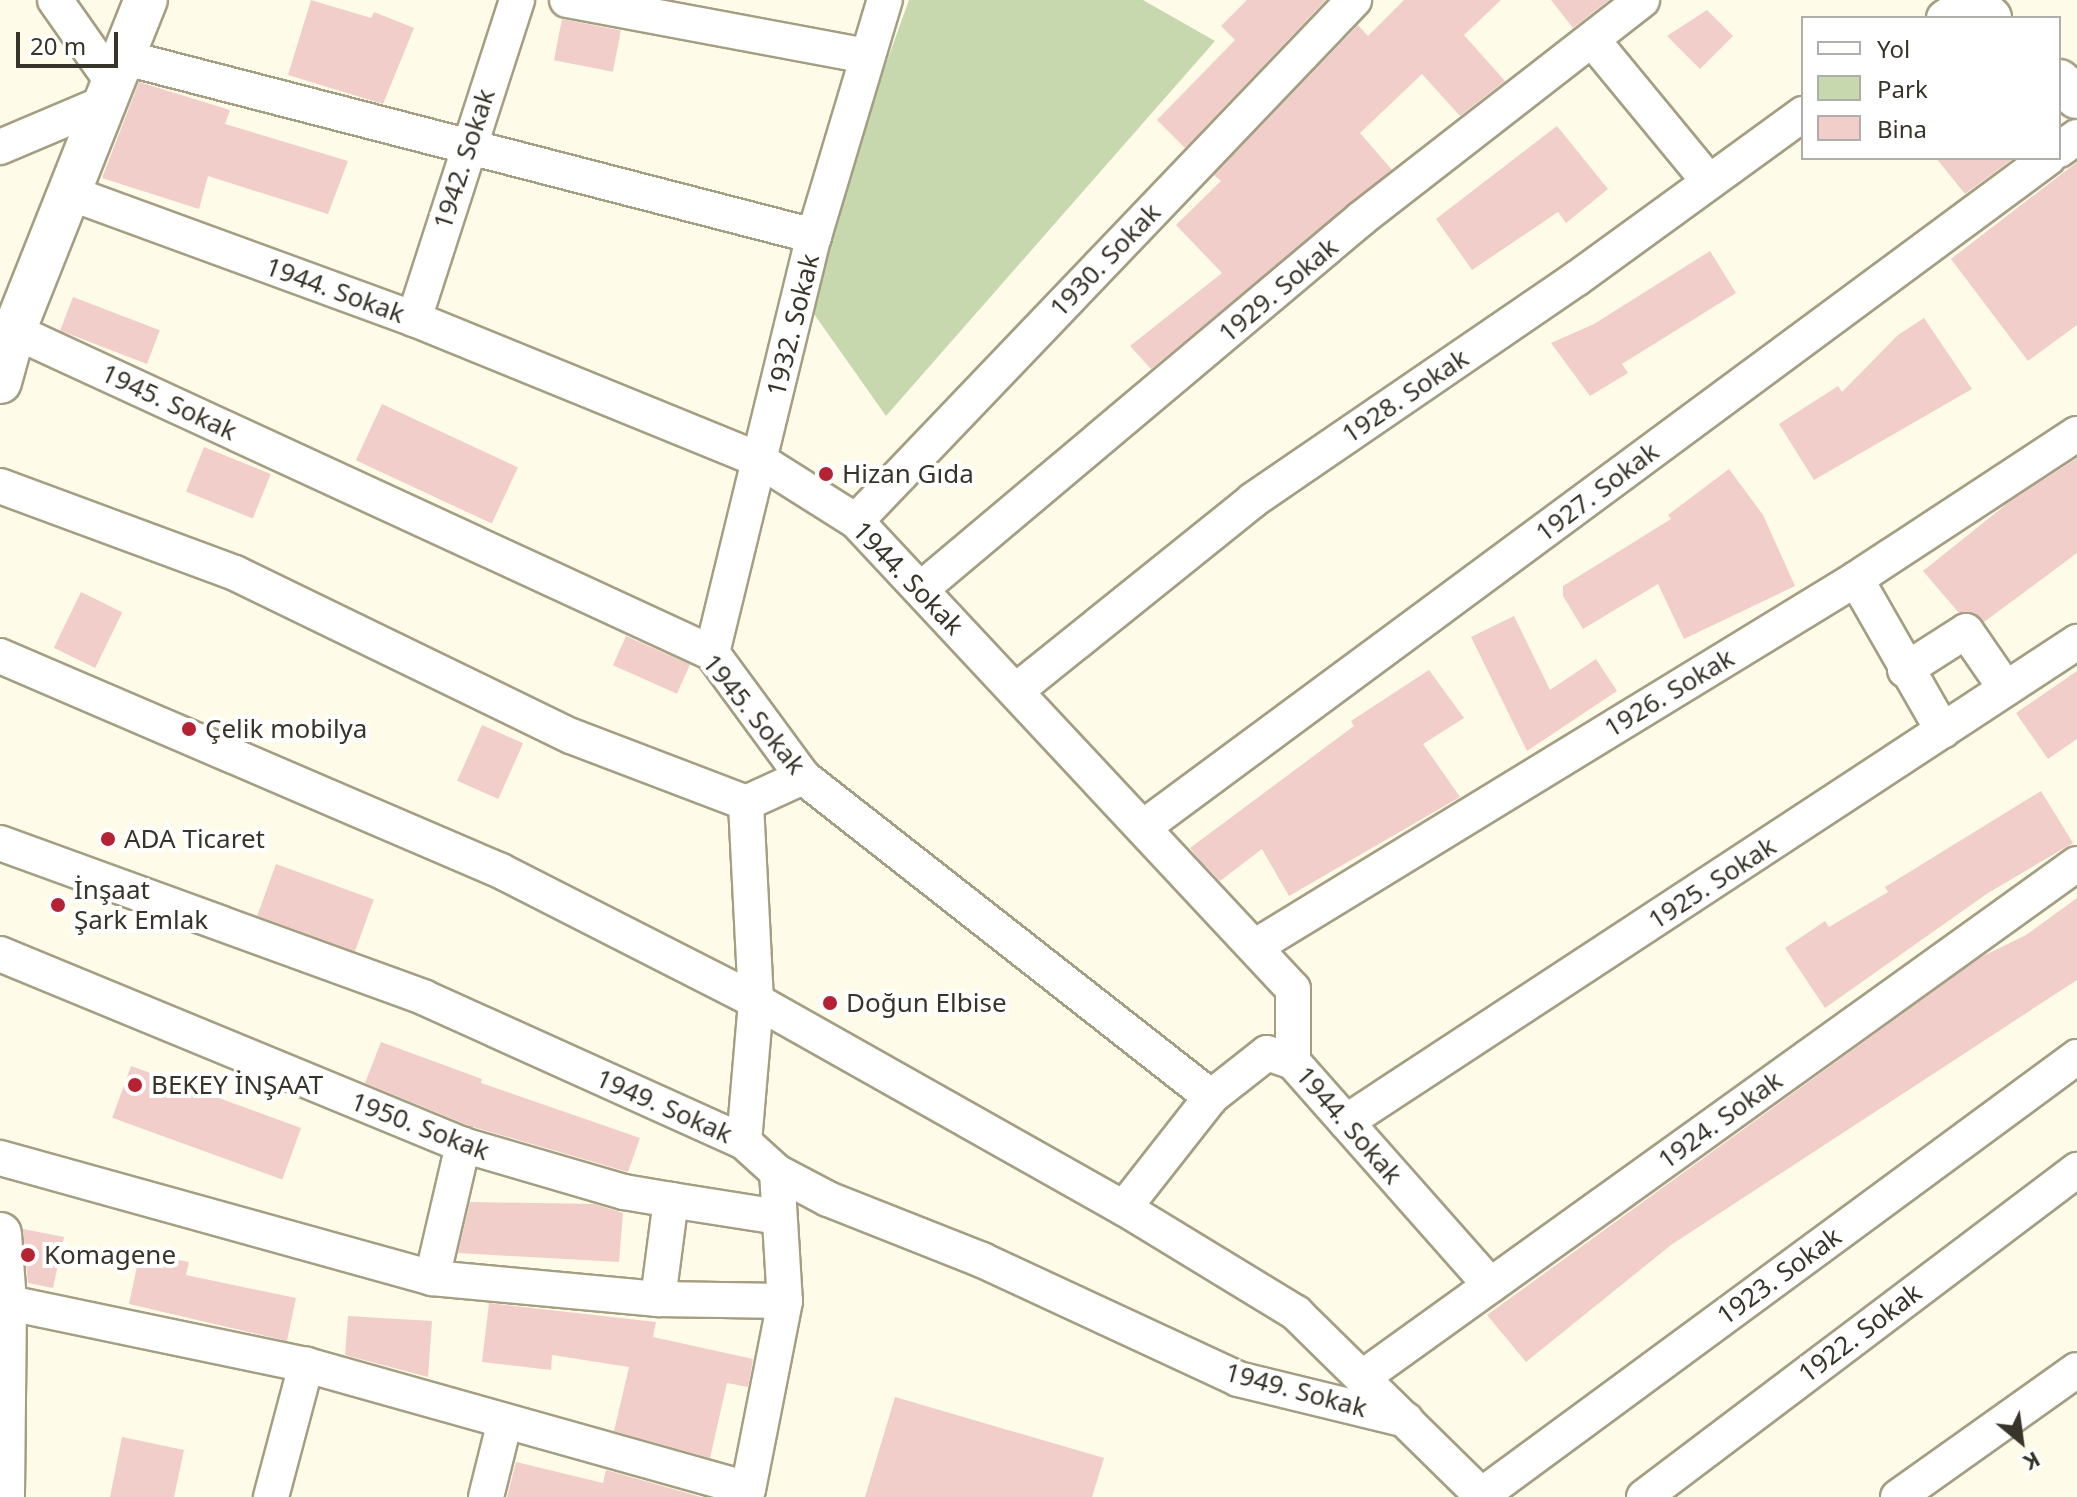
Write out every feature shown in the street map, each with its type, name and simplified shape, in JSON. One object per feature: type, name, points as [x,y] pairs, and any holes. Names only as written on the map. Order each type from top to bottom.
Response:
[{"type":"street","points":[[55,0],[112,81]]},
{"type":"street","points":[[0,382],[14,331],[67,192],[146,0]]},
{"type":"street","name":"1942. Sokak","points":[[414,319],[517,0]]},
{"type":"street","points":[[567,0],[866,56]]},
{"type":"street","name":"1932. Sokak","points":[[712,653],[814,236],[885,0]]},
{"type":"street","name":"1930. Sokak","points":[[856,521],[1354,0]]},
{"type":"street","name":"1929. Sokak","points":[[921,589],[1362,218],[1594,42],[1642,0]]},
{"type":"street","points":[[1947,16],[1970,0],[1988,16]]},
{"type":"street","points":[[1594,42],[1707,179]]},
{"type":"street","points":[[0,147],[112,81],[468,145],[814,236]]},
{"type":"street","points":[[2061,83],[2077,97]]},
{"type":"street","name":"1928. Sokak","points":[[1017,690],[1253,500],[1576,279],[1707,179],[1801,115]]},
{"type":"street","name":"1927. Sokak","points":[[1145,826],[2045,160]]},
{"type":"street","name":"1944. Sokak","points":[[67,192],[414,319],[759,460],[856,521],[1145,826],[1293,989],[1293,1062],[1490,1285]]},
{"type":"street","name":"1945. Sokak","points":[[14,331],[712,653],[803,777],[1211,1097]]},
{"type":"street","name":"1926. Sokak","points":[[1256,946],[1856,579],[2077,434]]},
{"type":"street","points":[[0,486],[235,573],[571,736],[746,803],[803,777]]},
{"type":"street","points":[[1856,579],[1905,670],[1943,731]]},
{"type":"street","points":[[1905,670],[1966,631],[2006,689]]},
{"type":"street","name":"1925. Sokak","points":[[1346,1122],[2077,642]]},
{"type":"street","points":[[0,656],[501,871],[756,1001],[1124,1208],[1296,1313],[1482,1496]]},
{"type":"street","points":[[744,1142],[756,1001],[746,803]]},
{"type":"street","name":"1949. Sokak","points":[[0,843],[425,998],[744,1142],[777,1172],[828,1199],[982,1260],[1238,1379],[1406,1420]]},
{"type":"street","name":"1924. Sokak","points":[[1363,1377],[2077,864]]},
{"type":"street","name":"1950. Sokak","points":[[0,954],[463,1145],[624,1192],[778,1217]]},
{"type":"street","points":[[1124,1208],[1211,1097],[1267,1053],[1293,1062]]},
{"type":"street","name":"1923. Sokak","points":[[1482,1496],[2077,1057]]},
{"type":"street","points":[[432,1278],[463,1145]]},
{"type":"street","points":[[0,1158],[432,1278],[658,1299],[785,1301]]},
{"type":"street","name":"1922. Sokak","points":[[1644,1497],[2077,1170]]},
{"type":"street","points":[[5,1302],[306,1365],[747,1493],[785,1301],[777,1172]]},
{"type":"street","points":[[658,1299],[671,1200]]},
{"type":"street","points":[[0,1234],[5,1302],[3,1497]]},
{"type":"street","points":[[271,1497],[306,1365]]},
{"type":"street","points":[[1898,1497],[2077,1370]]},
{"type":"street","points":[[486,1497],[505,1421]]},
{"type":"green space","points":[[909,0],[1143,0],[1215,41],[886,416],[802,297]]},
{"type":"building","points":[[311,0],[371,18],[374,12],[414,28],[383,104],[288,75]]},
{"type":"building","points":[[1247,0],[1326,0],[1185,148],[1157,120],[1235,40],[1221,26]]},
{"type":"building","points":[[1404,0],[1501,0],[1464,35],[1505,81],[1460,116],[1422,74],[1360,133],[1392,170],[1151,369],[1130,346],[1222,273],[1176,225],[1221,181],[1214,175],[1358,25],[1368,36]]},
{"type":"building","points":[[1551,0],[1609,0],[1573,28]]},
{"type":"building","points":[[1707,10],[1733,36],[1700,69],[1667,36]]},
{"type":"building","points":[[562,19],[621,30],[613,72],[554,60]]},
{"type":"building","points":[[139,82],[230,110],[225,124],[348,161],[328,214],[208,176],[199,209],[102,178]]},
{"type":"building","points":[[1557,126],[1608,189],[1566,223],[1558,212],[1472,270],[1436,219]]},
{"type":"building","points":[[1938,160],[2011,160],[1965,194]]},
{"type":"building","points":[[2077,162],[2077,325],[2028,361],[1951,259]]},
{"type":"building","points":[[1710,251],[1736,293],[1622,364],[1628,373],[1590,396],[1551,343],[1594,324]]},
{"type":"building","points":[[73,297],[160,330],[147,364],[60,331]]},
{"type":"building","points":[[1924,318],[1972,389],[1814,480],[1779,424],[1838,386],[1842,392],[1898,335]]},
{"type":"building","points":[[382,404],[518,467],[492,524],[356,460]]},
{"type":"building","points":[[204,447],[271,474],[253,518],[186,492]]},
{"type":"building","points":[[2077,458],[2077,553],[1984,622],[1974,613],[1959,613],[1923,571],[2008,503]]},
{"type":"building","points":[[1729,469],[1763,515],[1795,586],[1684,639],[1658,584],[1583,629],[1563,596],[1563,586],[1671,519],[1668,515]]},
{"type":"building","points":[[81,592],[122,612],[95,668],[54,648]]},
{"type":"building","points":[[1514,616],[1550,690],[1596,659],[1617,691],[1527,751],[1471,637]]},
{"type":"building","points":[[626,636],[690,664],[677,694],[613,665]]},
{"type":"building","points":[[1429,670],[1464,718],[1423,744],[1460,797],[1289,896],[1262,849],[1220,881],[1190,848],[1354,726],[1351,721]]},
{"type":"building","points":[[2077,671],[2077,739],[2048,759],[2016,713]]},
{"type":"building","points":[[482,725],[523,743],[498,799],[457,781]]},
{"type":"building","points":[[2041,791],[2073,843],[1988,893],[1825,1008],[1785,948],[1825,921],[1829,927],[1888,892],[1885,887]]},
{"type":"building","points":[[276,864],[374,900],[355,951],[257,916]]},
{"type":"building","points":[[2077,898],[2077,980],[1671,1245],[1526,1362],[1487,1315],[1981,957],[2026,935]]},
{"type":"building","points":[[381,1042],[482,1079],[481,1083],[640,1138],[628,1172],[470,1126],[365,1083]]},
{"type":"building","points":[[131,1066],[301,1128],[282,1180],[112,1118]]},
{"type":"building","points":[[470,1202],[594,1204],[623,1213],[619,1262],[458,1253]]},
{"type":"building","points":[[23,1229],[64,1237],[53,1288],[28,1283]]},
{"type":"building","points":[[140,1252],[189,1262],[186,1275],[296,1298],[287,1341],[129,1304]]},
{"type":"building","points":[[489,1303],[656,1322],[653,1337],[753,1359],[748,1387],[727,1383],[710,1458],[614,1431],[629,1367],[552,1355],[551,1370],[482,1362]]},
{"type":"building","points":[[348,1316],[432,1321],[428,1377],[345,1355]]},
{"type":"building","points":[[895,1397],[1104,1458],[1092,1497],[865,1497]]},
{"type":"building","points":[[122,1437],[184,1450],[174,1497],[110,1497]]},
{"type":"building","points":[[516,1462],[603,1483],[606,1470],[701,1497],[507,1497]]},
{"type":"place","name":"Hizan Gıda","points":[[826,474]]},
{"type":"place","name":"Çelik mobilya","points":[[189,729]]},
{"type":"place","name":"ADA Ticaret","points":[[108,839]]},
{"type":"place","name":"İnşaat Şark Emlak","points":[[58,905]]},
{"type":"place","name":"Doğun Elbise","points":[[830,1003]]},
{"type":"place","name":"BEKEY İNŞAAT","points":[[135,1085]]},
{"type":"place","name":"Komagene","points":[[28,1255]]}]
